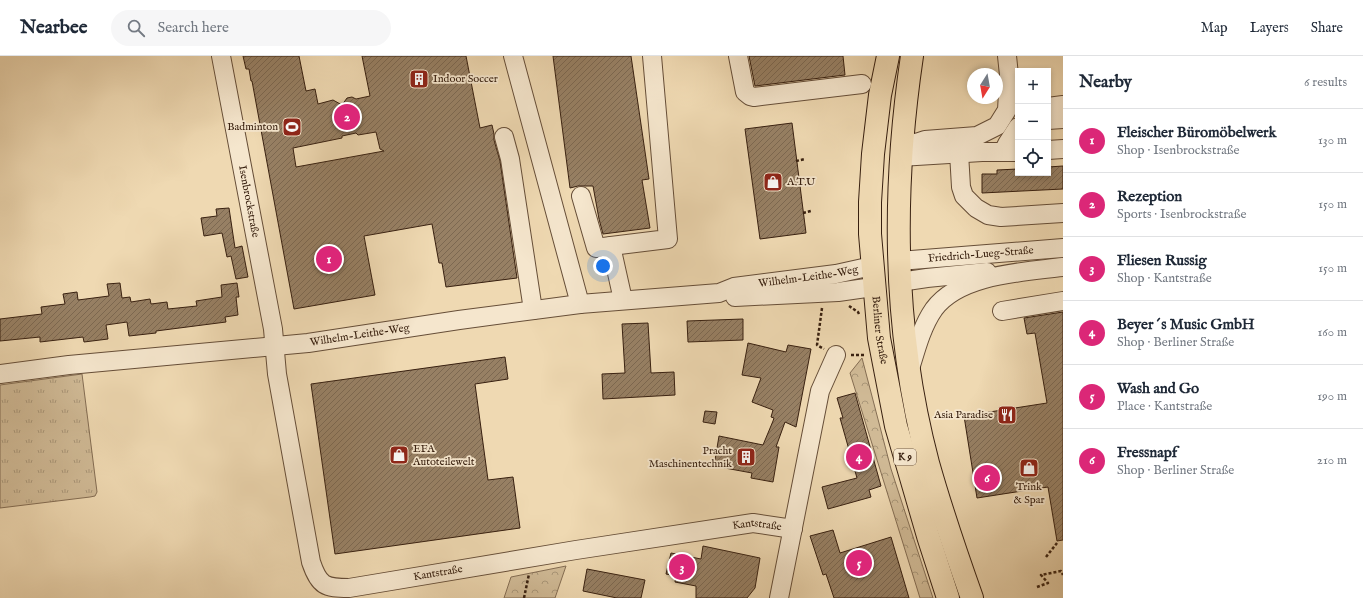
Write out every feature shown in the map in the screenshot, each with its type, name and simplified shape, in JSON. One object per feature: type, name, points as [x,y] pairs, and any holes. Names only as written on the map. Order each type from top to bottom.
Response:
[{"type":"main road","name":"Berliner Straße","points":[[888,56],[880,95],[873,154],[870,234],[879,338],[896,426],[928,536],[948,598]]},
{"type":"main road","name":"K 9","points":[[912,56],[901,149],[898,202],[900,272],[906,346],[917,416],[928,462],[945,521],[972,598]]},
{"type":"main road","name":"Wilhelm-Leithe-Weg","points":[[873,277],[900,272]]},
{"type":"street","name":"Isenbrockstraße","points":[[221,56],[273,329],[275,347]]},
{"type":"street","points":[[513,56],[580,304]]},
{"type":"street","points":[[581,196],[596,248],[668,239],[652,56]]},
{"type":"street","points":[[738,56],[745,92],[754,97],[862,84]]},
{"type":"street","points":[[901,149],[925,140],[977,136],[997,126],[1007,110],[1013,106],[1007,56]]},
{"type":"street","points":[[1051,107],[1063,105]]},
{"type":"street","points":[[1051,120],[1063,119]]},
{"type":"street","points":[[901,149],[959,153],[1010,152],[1006,144],[1015,131]]},
{"type":"street","points":[[504,137],[510,159],[533,310]]},
{"type":"street","points":[[1051,150],[1063,149]]},
{"type":"street","points":[[959,153],[962,191],[968,201],[988,215],[1001,217],[1063,213]]},
{"type":"street","points":[[611,246],[623,300]]},
{"type":"street","name":"Friedrich-Lueg-Straße","points":[[900,272],[1063,248]]},
{"type":"street","name":"Friedrich-Lueg-Straße","points":[[910,369],[922,332],[934,309],[943,299],[959,289],[997,275],[1063,267]]},
{"type":"street","name":"Friedrich-Lueg-Straße","points":[[900,272],[927,278],[990,271],[997,275]]},
{"type":"street","name":"Wilhelm-Leithe-Weg","points":[[0,374],[76,364],[241,348],[275,347],[580,304],[719,293],[734,287],[836,274],[873,277]]},
{"type":"street","points":[[1002,311],[1063,301]]},
{"type":"street","name":"Kantstraße","points":[[275,347],[277,374],[311,562],[321,583],[333,588],[349,588],[530,557],[753,522],[793,529]]},
{"type":"street","name":"Kantstraße","points":[[779,598],[820,391],[836,355]]},
{"type":"path","points":[[796,161],[805,159]]},
{"type":"path","points":[[803,212],[811,211]]},
{"type":"path","points":[[822,305],[817,345],[836,355]]},
{"type":"path","points":[[1046,557],[1057,543]]},
{"type":"path","points":[[524,598],[530,572],[530,557]]},
{"type":"path","points":[[1037,587],[1048,583],[1041,575],[1061,571],[1063,575]]},
{"type":"green space","points":[[862,358],[891,469],[933,598],[920,598],[850,373]]},
{"type":"green space","points":[[82,374],[97,492],[95,496],[0,508],[0,385]]},
{"type":"green space","points":[[566,566],[555,598],[504,598],[511,577]]},
{"type":"building","points":[[243,56],[299,56],[306,91],[315,89],[318,104],[333,100],[342,105],[347,98],[352,97],[356,99],[370,96],[362,56],[466,56],[480,128],[492,125],[494,140],[500,161],[517,278],[446,287],[442,263],[439,263],[432,224],[364,236],[375,295],[294,309],[252,81],[249,69],[246,69]],"holes":[[[376,132],[380,149],[384,151],[296,167],[293,148],[342,138],[342,136],[356,133],[358,135]]]},
{"type":"building","points":[[553,56],[631,56],[649,179],[642,180],[650,228],[603,234],[593,186],[578,186],[570,188]]},
{"type":"building","points":[[749,56],[843,56],[845,75],[755,86]]},
{"type":"building","points":[[792,123],[806,233],[760,239],[745,129]]},
{"type":"building","points":[[1063,166],[1063,189],[982,193],[982,174],[997,174],[997,170],[1015,169],[1015,176],[1051,176],[1051,167]]},
{"type":"building","points":[[229,208],[235,248],[242,246],[248,277],[236,279],[231,256],[227,257],[222,233],[204,236],[201,218],[217,216],[216,209]]},
{"type":"building","points":[[120,283],[122,298],[130,297],[131,302],[150,299],[151,304],[167,302],[168,309],[197,306],[196,301],[222,297],[221,285],[237,283],[239,297],[236,297],[238,315],[225,317],[226,322],[129,336],[127,322],[106,325],[108,339],[84,342],[83,337],[40,342],[40,337],[0,341],[0,319],[42,314],[41,307],[65,304],[63,294],[77,292],[78,300],[109,296],[107,284]]},
{"type":"building","points":[[1063,312],[1063,540],[1057,541],[1048,487],[977,498],[964,416],[1047,403],[1035,333],[1027,334],[1024,318]]},
{"type":"building","points":[[743,319],[743,340],[688,342],[687,321]]},
{"type":"building","points":[[648,323],[651,373],[674,372],[675,395],[603,399],[602,374],[625,373],[622,324]]},
{"type":"building","points":[[748,343],[786,352],[788,345],[811,349],[796,427],[785,422],[776,447],[779,447],[773,482],[751,478],[752,473],[714,466],[719,436],[763,445],[774,418],[771,417],[773,410],[752,402],[761,378],[742,375]]},
{"type":"building","points":[[505,357],[508,379],[475,384],[488,480],[513,477],[520,528],[335,554],[311,384]]},
{"type":"building","points":[[855,393],[881,486],[869,490],[871,497],[828,509],[822,487],[857,478],[840,418],[843,418],[837,398]]},
{"type":"building","points":[[705,411],[717,412],[715,424],[703,422]]},
{"type":"building","points":[[833,530],[840,553],[891,537],[909,598],[834,598],[826,574],[823,575],[810,536]]},
{"type":"building","points":[[703,546],[760,558],[755,588],[747,598],[696,598],[696,586],[675,582],[676,576],[666,574],[671,553],[701,559]]},
{"type":"building","points":[[587,569],[645,580],[641,598],[617,598],[583,591]]},
{"type":"place","name":"Indoor Soccer","points":[[419,79]]},
{"type":"place","name":"Rezeption","points":[[347,117]]},
{"type":"place","name":"Badminton","points":[[292,127]]},
{"type":"place","name":"A.T.U","points":[[773,182]]},
{"type":"place","name":"Fleischer Büromöbelwerk","points":[[329,259]]},
{"type":"place","name":"Asia Paradise","points":[[1007,415]]},
{"type":"place","name":"EFA Autoteilewelt","points":[[399,455]]},
{"type":"place","name":"Pracht Maschinentechnik","points":[[746,457]]},
{"type":"place","name":"Beyer´s Music GmbH","points":[[859,457]]},
{"type":"place","name":"Trink & Spar","points":[[1029,468]]},
{"type":"place","name":"Fressnapf","points":[[987,478]]},
{"type":"place","name":"Wash and Go","points":[[859,563]]},
{"type":"place","name":"Fliesen Russig","points":[[682,567]]}]
